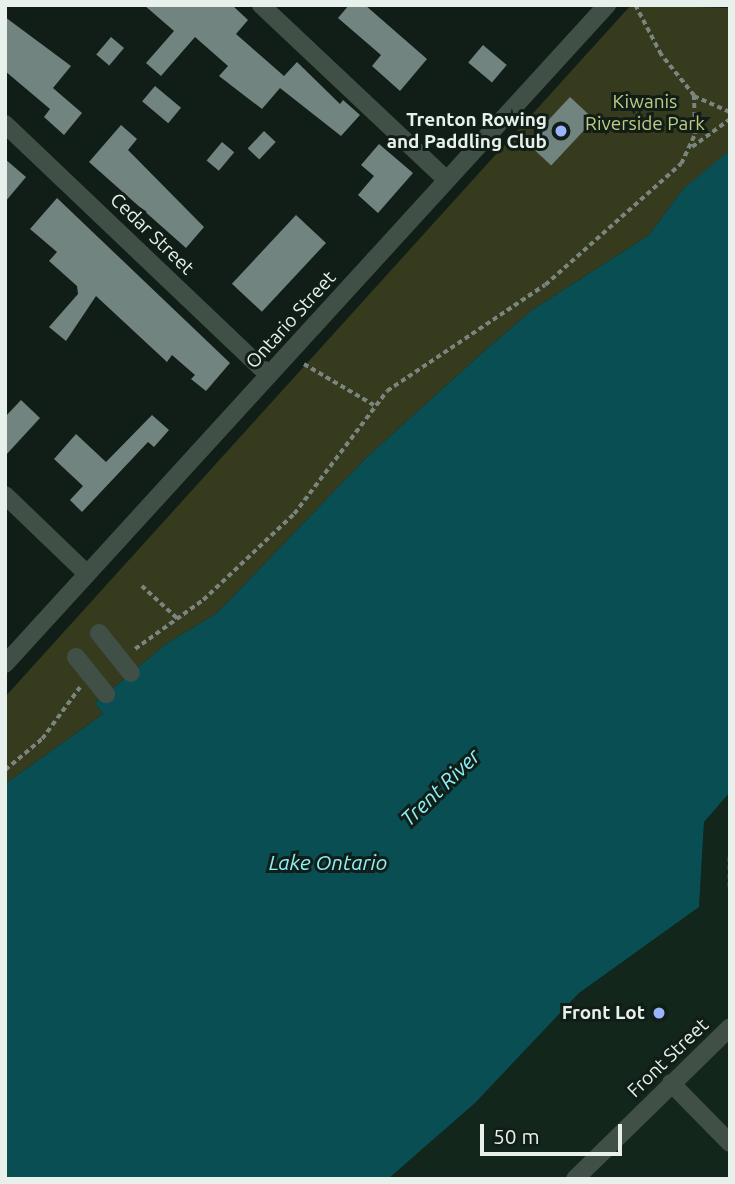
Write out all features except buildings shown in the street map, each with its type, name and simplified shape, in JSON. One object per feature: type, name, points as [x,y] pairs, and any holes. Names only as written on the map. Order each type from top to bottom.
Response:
[{"type":"street","points":[[261,5],[447,180]]},
{"type":"street","name":"Ontario Street","points":[[5,664],[607,5]]},
{"type":"street","name":"Cedar Street","points":[[5,124],[269,375]]},
{"type":"street","points":[[5,495],[87,574]]},
{"type":"street","points":[[99,633],[126,667]]},
{"type":"street","points":[[76,657],[106,694]]},
{"type":"street","name":"Front Street","points":[[575,1179],[730,1027]]},
{"type":"street","points":[[671,1083],[730,1143]]},
{"type":"path","points":[[635,5],[661,55],[694,96],[730,113]]},
{"type":"path","points":[[691,148],[694,96]]},
{"type":"path","points":[[126,667],[316,490],[373,405],[495,314],[545,285],[586,243],[659,187],[691,148],[730,119]]},
{"type":"path","points":[[292,350],[318,376],[356,391],[373,405]]},
{"type":"path","points":[[142,586],[178,619]]},
{"type":"path","points":[[5,770],[42,739],[75,690],[94,680]]},
{"type":"path","points":[[730,857],[730,889]]},
{"type":"shaded area","points":[[730,792],[730,1179],[388,1179],[475,1103],[579,993],[699,907],[704,822]]},
{"type":"green space","name":"Kiwanis Riverside Park","points":[[631,5],[730,8],[730,151],[683,189],[649,235],[532,310],[482,353],[366,458],[217,613],[166,644],[95,703],[103,714],[5,784],[5,697]]},
{"type":"water","name":"Lake Ontario","points":[[730,150],[730,792],[704,822],[699,907],[579,993],[475,1103],[388,1179],[5,1179],[5,784],[103,714],[95,703],[166,644],[217,613],[366,458],[482,353],[532,310],[649,235],[683,189]]},
{"type":"place","name":"Trenton Rowing and Paddling Club","points":[[561,131]]},
{"type":"place","name":"Front Lot","points":[[659,1013]]},
{"type":"water label","name":"Trent River","points":[[440,787]]}]
